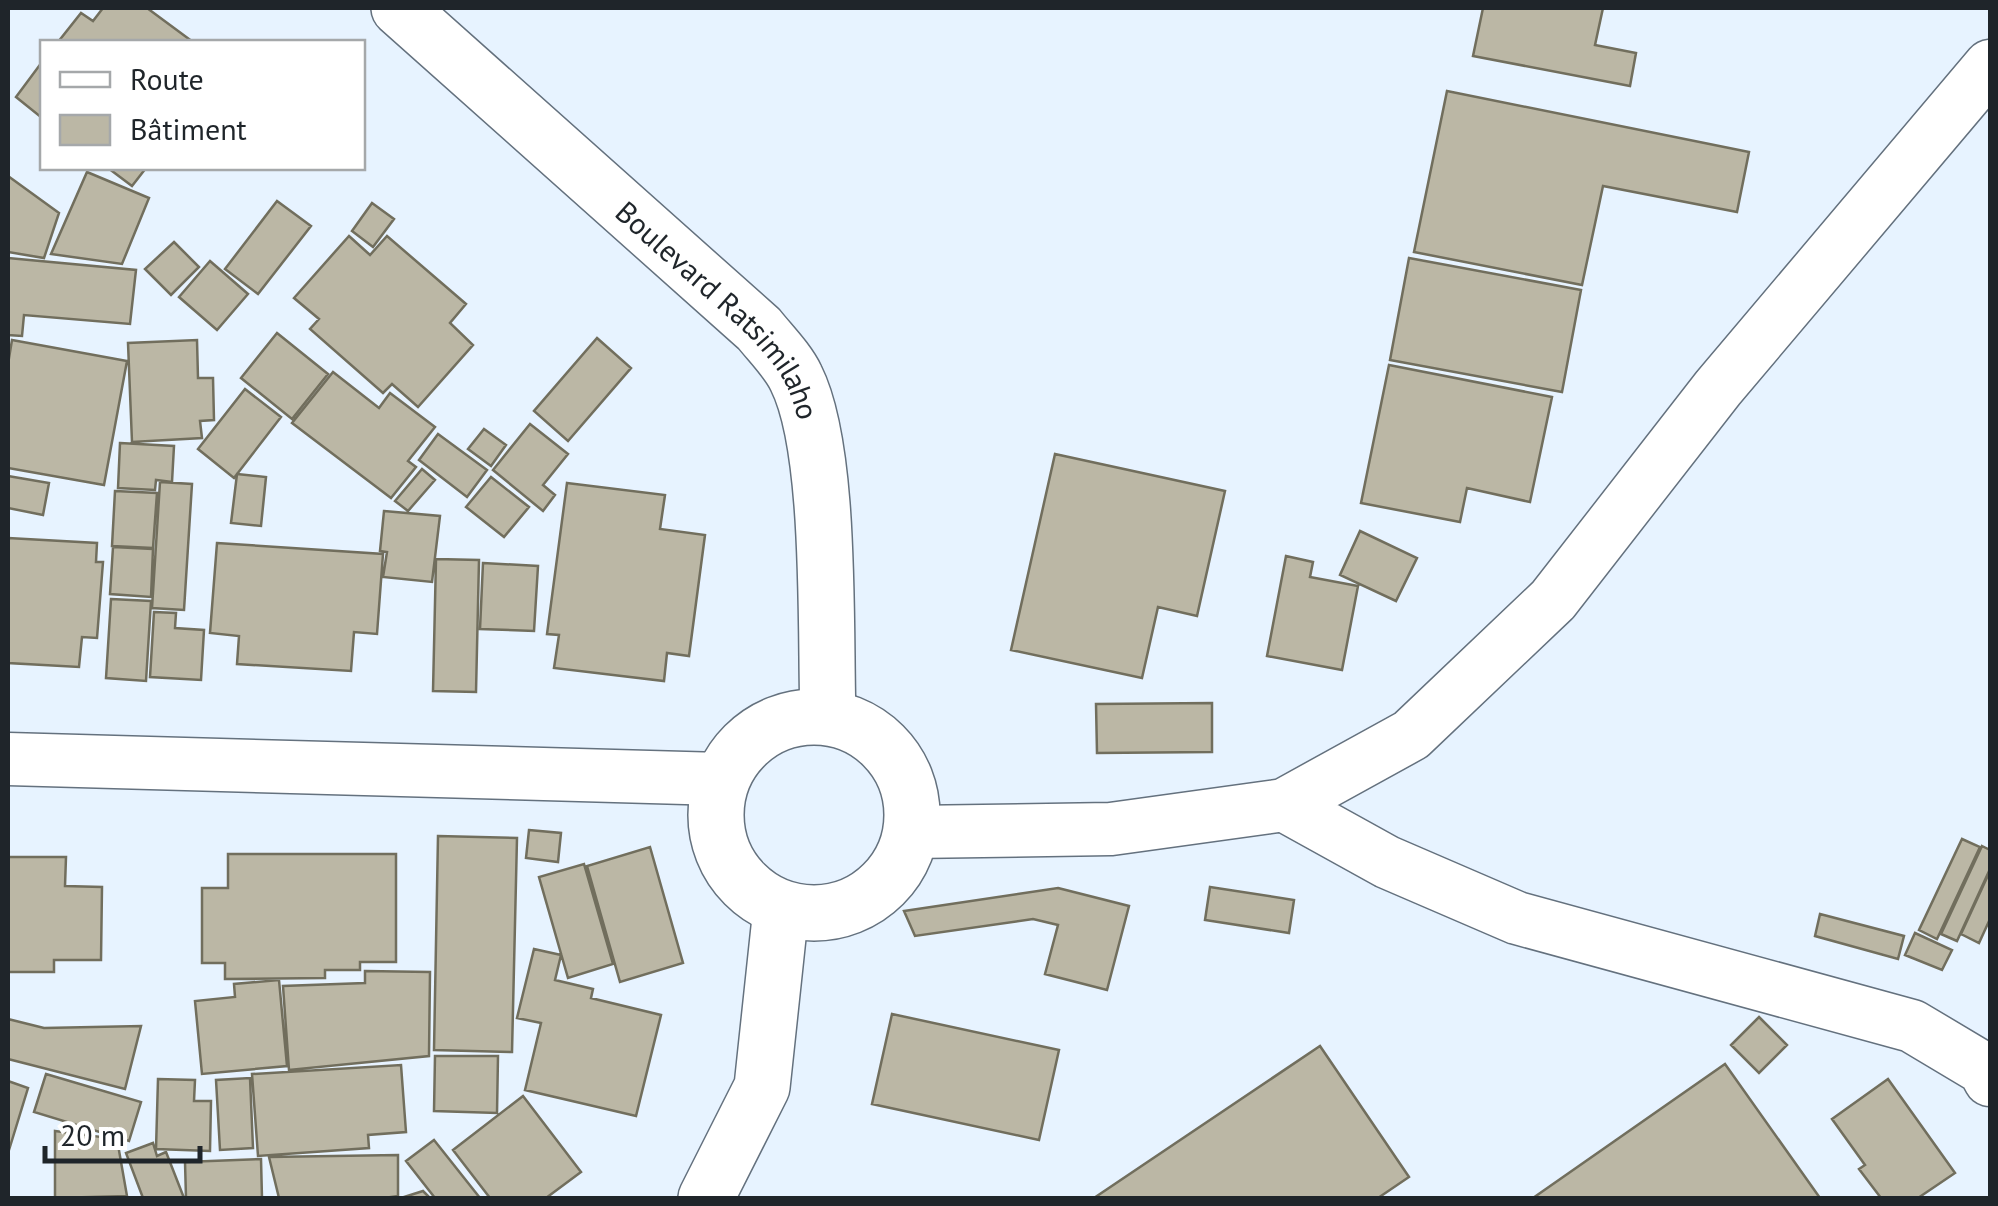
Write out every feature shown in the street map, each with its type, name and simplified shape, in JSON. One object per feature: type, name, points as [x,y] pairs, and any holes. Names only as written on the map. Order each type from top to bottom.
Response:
[{"type":"main road","name":"Boulevard Ratsimilaho","points":[[399,8],[759,329],[796,378],[814,432],[820,495],[828,717]]},
{"type":"main road","points":[[828,717],[858,726],[884,744],[902,770],[912,800],[912,832],[900,863],[878,890],[849,908],[815,914],[781,908],[753,894],[731,870],[717,842],[714,810],[721,779],[738,751],[764,730],[794,718],[828,717]]},
{"type":"main road","points":[[706,1198],[762,1086],[781,908]]},
{"type":"street","points":[[912,832],[1110,829],[1284,806],[1411,735],[1554,600],[1718,388],[1990,66]]},
{"type":"street","points":[[8,759],[721,779]]},
{"type":"street","points":[[1284,806],[1387,862],[1517,918],[1912,1026],[1984,1069],[1990,1080]]},
{"type":"building","points":[[103,8],[147,8],[190,40],[60,40],[81,13],[93,21]]},
{"type":"building","points":[[1483,8],[1603,8],[1595,45],[1636,53],[1630,86],[1473,56]]},
{"type":"building","points":[[40,65],[40,116],[16,97]]},
{"type":"building","points":[[1447,91],[1749,152],[1737,212],[1603,186],[1582,285],[1414,252]]},
{"type":"building","points":[[111,170],[144,170],[132,186]]},
{"type":"building","points":[[87,172],[149,198],[122,264],[51,254]]},
{"type":"building","points":[[8,176],[59,213],[44,258],[8,252]]},
{"type":"building","points":[[277,201],[311,226],[258,294],[225,269]]},
{"type":"building","points":[[372,203],[394,219],[373,247],[352,231]]},
{"type":"building","points":[[349,236],[370,255],[387,236],[466,304],[450,323],[473,345],[418,407],[392,384],[383,393],[310,329],[319,319],[294,298]]},
{"type":"building","points":[[174,242],[199,267],[171,295],[145,269]]},
{"type":"building","points":[[8,258],[136,270],[130,324],[24,315],[22,336],[8,335]]},
{"type":"building","points":[[1409,258],[1581,290],[1562,392],[1390,360]]},
{"type":"building","points":[[210,261],[248,294],[217,330],[179,297]]},
{"type":"building","points":[[277,333],[328,374],[292,419],[241,378]]},
{"type":"building","points":[[597,338],[631,368],[568,441],[534,411]]},
{"type":"building","points":[[12,340],[127,361],[104,485],[8,468],[8,364]]},
{"type":"building","points":[[197,340],[198,378],[213,378],[214,420],[200,421],[202,438],[132,442],[128,343]]},
{"type":"building","points":[[1389,365],[1552,397],[1530,502],[1467,488],[1460,522],[1361,503]]},
{"type":"building","points":[[333,372],[379,408],[390,393],[435,427],[408,461],[416,467],[391,498],[292,423]]},
{"type":"building","points":[[245,389],[281,417],[234,478],[198,449]]},
{"type":"building","points":[[530,424],[568,454],[543,485],[555,495],[543,511],[493,470]]},
{"type":"building","points":[[484,429],[506,445],[491,466],[468,449]]},
{"type":"building","points":[[438,434],[487,470],[467,497],[419,460]]},
{"type":"building","points":[[120,443],[174,446],[172,482],[156,480],[155,490],[118,488]]},
{"type":"building","points":[[1055,454],[1225,491],[1197,616],[1158,607],[1142,678],[1011,650]]},
{"type":"building","points":[[422,469],[435,480],[408,511],[395,501]]},
{"type":"building","points":[[237,474],[266,477],[261,526],[231,523]]},
{"type":"building","points":[[8,476],[49,483],[43,515],[8,508]]},
{"type":"building","points":[[491,477],[529,507],[504,537],[466,507]]},
{"type":"building","points":[[160,482],[192,484],[184,610],[152,608]]},
{"type":"building","points":[[567,483],[665,495],[660,529],[705,535],[689,656],[667,653],[664,681],[554,668],[559,635],[547,634]]},
{"type":"building","points":[[115,491],[157,493],[153,548],[112,546]]},
{"type":"building","points":[[384,511],[440,516],[432,582],[383,577],[387,552],[380,551]]},
{"type":"building","points":[[1360,531],[1417,558],[1396,601],[1340,575]]},
{"type":"building","points":[[8,538],[97,543],[96,562],[103,562],[97,638],[82,637],[79,667],[8,663]]},
{"type":"building","points":[[217,543],[383,554],[377,634],[354,632],[351,671],[237,664],[239,636],[210,633]]},
{"type":"building","points":[[113,547],[153,549],[151,597],[110,594]]},
{"type":"building","points":[[1286,556],[1313,562],[1310,577],[1358,586],[1342,670],[1267,656]]},
{"type":"building","points":[[436,559],[479,560],[476,692],[433,691]]},
{"type":"building","points":[[483,563],[538,566],[534,631],[480,629]]},
{"type":"building","points":[[111,599],[151,601],[146,681],[106,678]]},
{"type":"building","points":[[154,612],[176,613],[175,628],[204,630],[201,680],[150,677]]},
{"type":"building","points":[[1212,703],[1212,752],[1097,753],[1096,704]]},
{"type":"building","points":[[529,830],[561,833],[558,862],[526,858]]},
{"type":"building","points":[[438,836],[517,838],[512,1052],[434,1050]]},
{"type":"building","points":[[1962,839],[1980,847],[1937,939],[1919,930]]},
{"type":"building","points":[[1982,846],[1990,850],[1990,869],[1957,941],[1941,934]]},
{"type":"building","points":[[650,847],[683,963],[620,982],[587,866]]},
{"type":"building","points":[[228,854],[396,854],[396,962],[360,962],[360,970],[325,970],[325,978],[225,979],[225,963],[202,963],[202,888],[228,888]]},
{"type":"building","points":[[8,857],[66,857],[65,886],[102,887],[101,960],[54,960],[54,972],[8,972]]},
{"type":"building","points":[[584,864],[613,964],[568,978],[539,877]]},
{"type":"building","points":[[1990,871],[1990,919],[1979,943],[1961,934]]},
{"type":"building","points":[[1210,887],[1294,900],[1289,933],[1205,920]]},
{"type":"building","points":[[1058,888],[1129,906],[1107,990],[1045,974],[1058,925],[1033,919],[915,936],[904,911]]},
{"type":"building","points":[[1820,914],[1904,936],[1898,959],[1815,936]]},
{"type":"building","points":[[1915,933],[1952,950],[1942,970],[1905,955]]},
{"type":"building","points":[[534,949],[561,955],[555,980],[593,989],[591,998],[661,1015],[636,1116],[525,1090],[541,1023],[517,1018]]},
{"type":"building","points":[[365,971],[430,972],[429,1056],[289,1070],[283,986],[365,983]]},
{"type":"building","points":[[279,980],[287,1066],[202,1074],[195,1001],[235,997],[234,984]]},
{"type":"building","points":[[892,1014],[1059,1050],[1039,1140],[872,1104]]},
{"type":"building","points":[[1759,1017],[1787,1045],[1759,1073],[1731,1045]]},
{"type":"building","points":[[8,1019],[44,1028],[141,1026],[125,1089],[8,1059]]},
{"type":"building","points":[[1320,1046],[1409,1177],[1378,1198],[1094,1198]]},
{"type":"building","points":[[435,1056],[498,1056],[497,1113],[434,1111]]},
{"type":"building","points":[[1725,1064],[1820,1198],[1533,1198]]},
{"type":"building","points":[[401,1065],[406,1132],[368,1135],[369,1148],[258,1156],[252,1074]]},
{"type":"building","points":[[46,1074],[141,1102],[129,1141],[34,1112]]},
{"type":"building","points":[[250,1078],[253,1148],[220,1150],[216,1080]]},
{"type":"building","points":[[158,1079],[195,1080],[194,1101],[211,1101],[210,1151],[156,1149]]},
{"type":"building","points":[[1888,1079],[1955,1173],[1918,1198],[1881,1198],[1859,1169],[1865,1165],[1832,1119]]},
{"type":"building","points":[[8,1081],[28,1088],[9,1150],[8,1149]]},
{"type":"building","points":[[523,1096],[581,1172],[546,1198],[490,1198],[453,1150]]},
{"type":"building","points":[[55,1131],[117,1139],[127,1196],[55,1198]]},
{"type":"building","points":[[434,1140],[480,1198],[435,1198],[406,1161]]},
{"type":"building","points":[[153,1143],[157,1156],[166,1152],[184,1198],[143,1198],[126,1153]]},
{"type":"building","points":[[398,1155],[398,1196],[384,1198],[279,1198],[269,1157]]},
{"type":"building","points":[[261,1159],[262,1198],[186,1198],[185,1162]]},
{"type":"building","points":[[423,1191],[430,1198],[401,1198]]}]
